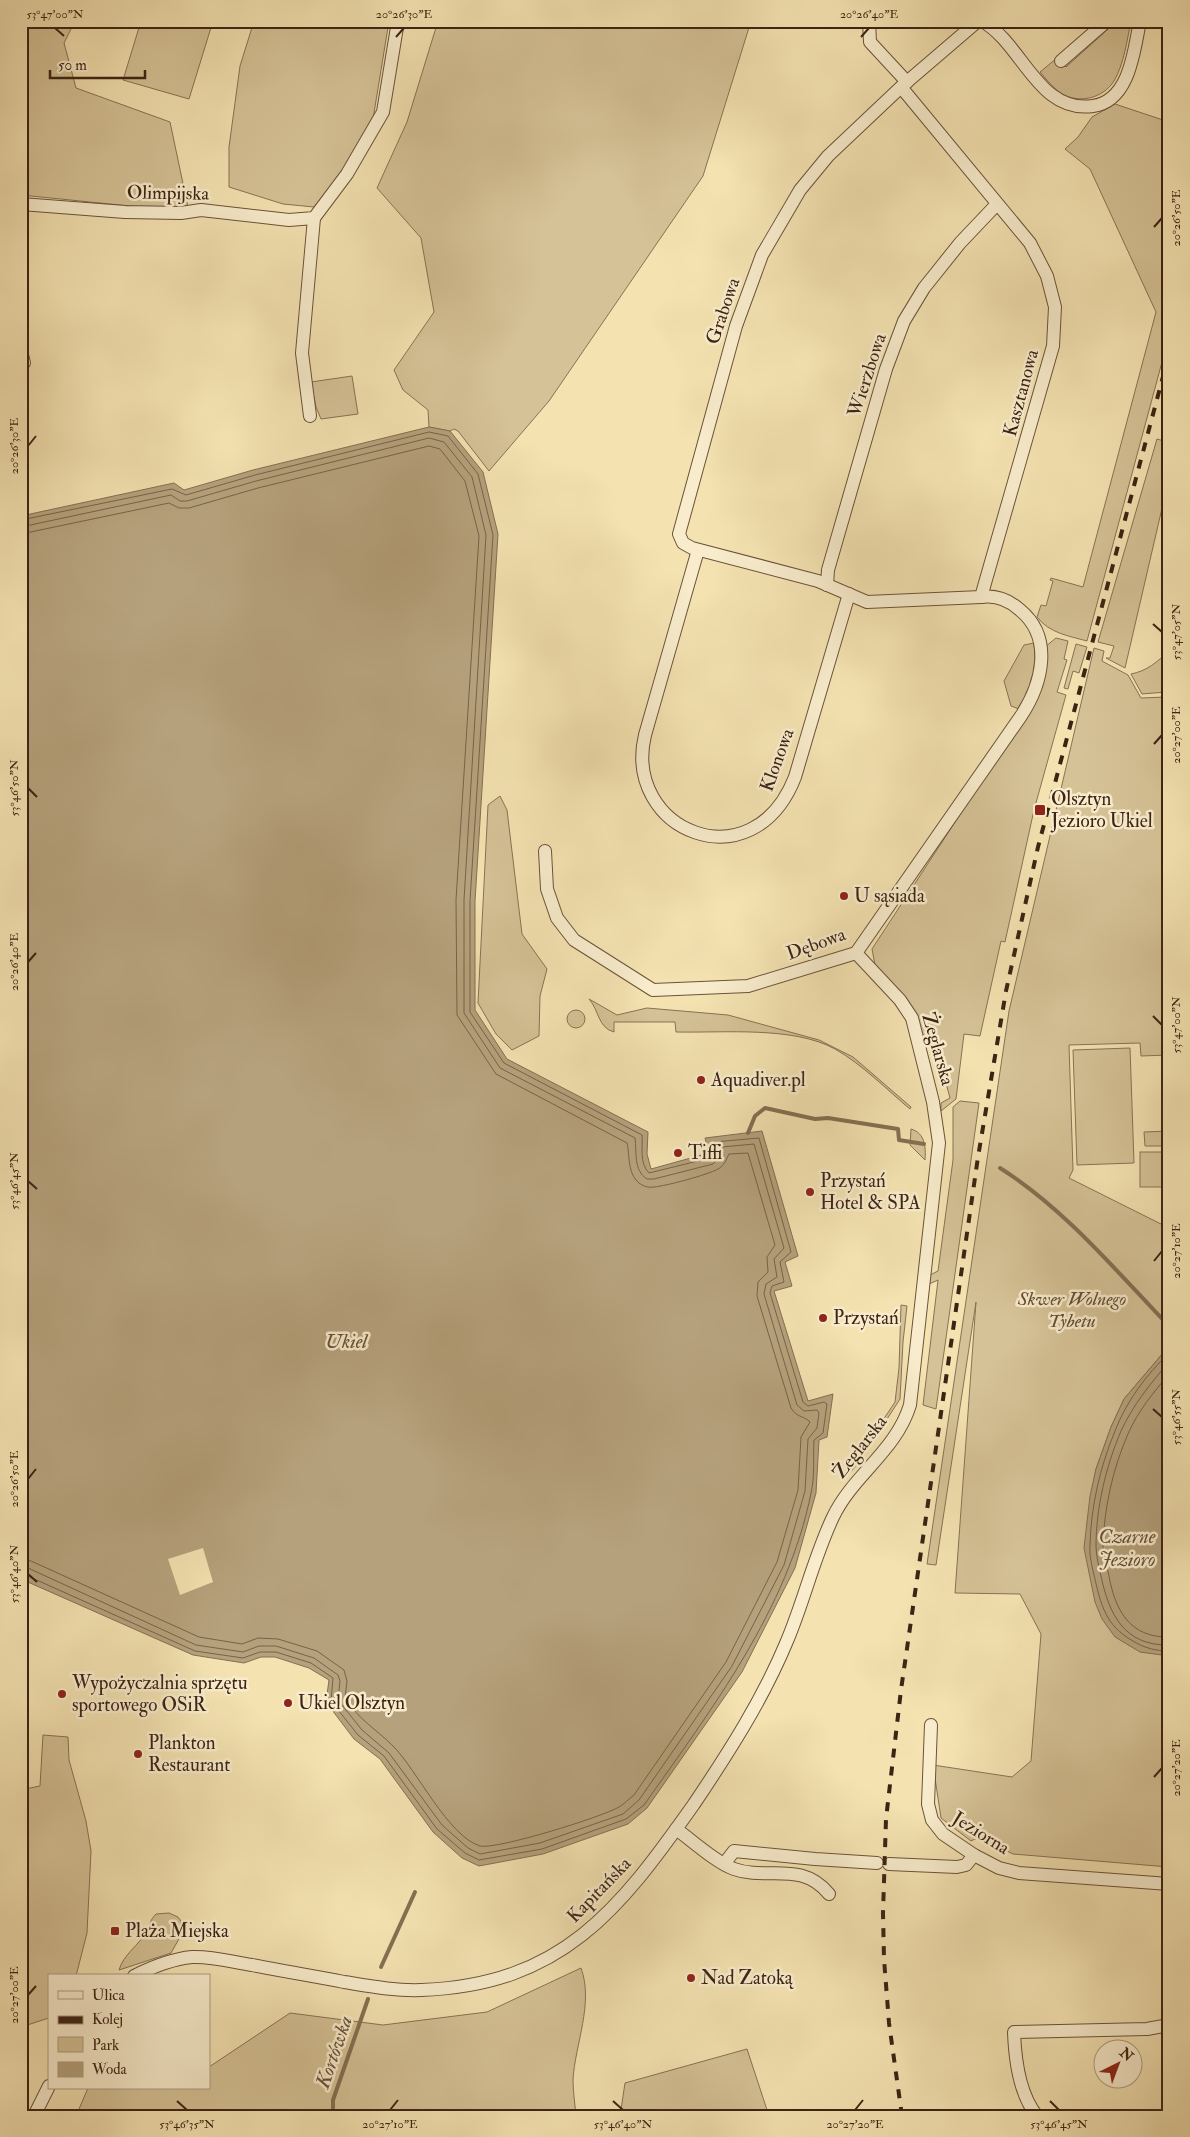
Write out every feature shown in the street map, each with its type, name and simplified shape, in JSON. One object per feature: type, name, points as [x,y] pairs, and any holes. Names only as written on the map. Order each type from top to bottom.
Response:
[{"type":"street","points":[[310,416],[302,353],[314,218],[347,174],[382,112],[398,21]]},
{"type":"street","name":"Kasztanowa","points":[[868,21],[870,42],[1030,244],[1048,276],[1055,307],[1053,346],[981,597]]},
{"type":"street","name":"Grabowa","points":[[827,585],[698,550],[686,545],[679,534],[736,326],[762,255],[800,190],[828,156],[904,85],[978,21]]},
{"type":"street","points":[[982,21],[994,30],[1046,91],[1068,105],[1082,107],[1097,105],[1106,101],[1116,93],[1125,81],[1131,64],[1140,21]]},
{"type":"street","points":[[1062,61],[1107,21]]},
{"type":"street","name":"Olimpijska","points":[[21,204],[126,212],[201,210],[289,220],[314,218]]},
{"type":"street","name":"Wierzbowa","points":[[827,585],[828,570],[881,388],[904,321],[924,288],[960,243],[998,204]]},
{"type":"street","name":"Klonowa","points":[[698,550],[645,735],[641,757],[646,779],[657,802],[675,822],[696,833],[711,837],[724,837],[748,831],[771,817],[785,798],[795,777],[849,594]]},
{"type":"street","points":[[827,585],[867,602],[981,597]]},
{"type":"street","name":"Dębowa","points":[[545,851],[547,889],[557,918],[574,940],[653,990],[748,986],[856,953],[1021,716],[1037,687],[1041,658],[1040,640],[1036,626],[1025,613],[1009,602],[992,596],[981,597]]},
{"type":"street","name":"Żeglarska","points":[[676,1829],[730,1752],[771,1675],[787,1640],[829,1527],[840,1504],[894,1440],[910,1405],[931,1223],[938,1143],[937,1134],[933,1102],[912,1018],[900,1000],[856,953]]},
{"type":"street","name":"Jeziorna","points":[[931,1725],[929,1812],[937,1828],[974,1855],[998,1868],[1019,1874],[1169,1884]]},
{"type":"street","points":[[676,1829],[724,1864],[744,1872],[786,1873],[803,1876],[819,1884],[829,1894]]},
{"type":"street","name":"Kapitańska","points":[[138,1974],[160,1964],[192,1957],[402,1990],[457,1987],[497,1979],[551,1956],[579,1939],[597,1924],[627,1893],[660,1853],[676,1829]]},
{"type":"street","points":[[724,1864],[734,1851],[883,1863],[962,1867],[974,1855]]},
{"type":"street","points":[[1037,2116],[1028,2104],[1023,2088],[1015,2053],[1014,2032],[1147,2029],[1169,2025]]},
{"type":"street","points":[[34,2116],[48,2088]]},
{"type":"green space","points":[[21,21],[75,21],[64,43],[76,88],[170,122],[189,212],[21,195]]},
{"type":"green space","points":[[141,21],[213,21],[189,99],[123,80]]},
{"type":"green space","points":[[254,21],[389,21],[373,119],[345,169],[314,207],[283,204],[229,187],[229,147],[240,66]]},
{"type":"green space","points":[[438,21],[751,21],[703,176],[549,401],[489,471],[458,431],[429,427],[428,410],[403,390],[394,370],[434,312],[421,238],[377,188],[407,122]]},
{"type":"green space","points":[[1117,21],[1131,21],[1120,67],[1114,81],[1104,92],[1091,98],[1076,99],[1069,97],[1056,90],[1040,72],[1057,58],[1066,67]]},
{"type":"green space","points":[[1115,104],[1166,121],[1169,120],[1169,336],[1087,641],[1053,630],[1037,617],[1041,605],[1046,606],[1053,581],[1050,580],[1051,578],[1083,587],[1156,312],[1090,169],[1065,149],[1078,137],[1092,117]]},
{"type":"green space","points":[[352,376],[358,414],[321,419],[316,407],[311,382]]},
{"type":"green space","points":[[1169,420],[1169,478],[1125,668],[1106,658],[1110,658],[1114,646],[1098,642],[1157,439],[1164,441]]},
{"type":"green space","points":[[1056,638],[1068,641],[1064,659],[1067,660],[1057,692],[1066,695],[1034,810],[1005,942],[1001,941],[980,1036],[964,1034],[956,1099],[941,1111],[941,1103],[950,1098],[933,1035],[925,1036],[921,1033],[875,965],[872,949],[1035,700],[1045,647]]},
{"type":"green space","points":[[1034,643],[1034,678],[1019,709],[1011,706],[1004,681],[1024,645]]},
{"type":"green space","points":[[1076,644],[1087,647],[1079,673],[1073,671],[1068,689],[1064,688]]},
{"type":"green space","name":"Skwer Wolnego Tybetu","points":[[1094,648],[1104,651],[1102,661],[1128,675],[1141,698],[1166,697],[1166,692],[1142,694],[1131,674],[1147,668],[1169,651],[1169,702],[1166,702],[1165,709],[1169,710],[1169,1055],[1141,1056],[1140,1043],[1069,1045],[1073,1170],[1069,1178],[1169,1228],[1169,1346],[1124,1399],[1111,1427],[1096,1469],[1087,1525],[1163,1656],[1169,1656],[1169,1867],[1013,1854],[979,1837],[971,1841],[941,1818],[933,1765],[1012,1777],[1031,1761],[1041,1634],[1020,1594],[955,1593],[976,1302],[936,1565],[927,1564],[1009,1011]]},
{"type":"green space","points":[[500,796],[507,810],[522,934],[547,969],[540,996],[539,1036],[512,1050],[496,1034],[478,1003],[488,805]]},
{"type":"green space","points":[[589,999],[617,1015],[647,1008],[728,1015],[819,1040],[853,1057],[911,1107],[910,1109],[845,1055],[818,1042],[799,1037],[758,1032],[676,1032],[675,1022],[614,1022],[614,1032],[605,1027]]},
{"type":"green space","points":[[572,1010],[580,1010],[585,1015],[583,1026],[572,1028],[567,1023],[567,1015]]},
{"type":"green space","points":[[1130,1048],[1134,1163],[1077,1165],[1073,1050]]},
{"type":"green space","points":[[960,1101],[979,1103],[936,1409],[923,1405],[938,1280],[929,1284],[930,1275],[938,1271],[953,1160],[953,1107]]},
{"type":"green space","points":[[911,1129],[916,1131],[924,1141],[925,1160],[910,1145]]},
{"type":"green space","points":[[1169,1131],[1169,1146],[1145,1146],[1144,1132]]},
{"type":"green space","points":[[1140,1152],[1169,1152],[1169,1187],[1140,1187]]},
{"type":"green space","points":[[901,1305],[907,1306],[900,1399],[858,1464],[843,1480],[895,1402],[899,1368]]},
{"type":"green space","points":[[43,1735],[68,1737],[69,1760],[86,1821],[91,1851],[87,1933],[77,1974],[48,1974],[48,2018],[21,2027],[21,1774],[25,1789],[40,1786]]},
{"type":"green space","points":[[169,1913],[178,1917],[181,1921],[180,1937],[171,1953],[119,1970],[124,1960],[147,1931],[154,1916],[156,1914]]},
{"type":"green space","points":[[581,1968],[586,1995],[583,2024],[574,2066],[573,2080],[576,2116],[76,2116],[87,2090],[210,2090],[210,2066],[290,2013],[383,2025],[487,2012]]},
{"type":"green space","points":[[747,2049],[769,2116],[620,2116],[625,2083]]},
{"type":"water","name":"Ukiel","points":[[429,427],[450,431],[483,472],[498,534],[475,901],[475,1010],[507,1059],[648,1132],[647,1154],[651,1169],[709,1153],[705,1138],[762,1131],[798,1256],[785,1262],[792,1286],[774,1291],[808,1401],[833,1394],[827,1437],[819,1440],[816,1493],[795,1568],[742,1672],[647,1808],[628,1824],[543,1854],[479,1866],[462,1858],[433,1832],[380,1759],[354,1739],[326,1702],[329,1680],[309,1668],[275,1657],[261,1657],[244,1663],[193,1655],[21,1579],[21,516],[174,483],[184,490],[253,470]]},
{"type":"water","name":"Czarne Jezioro","points":[[1169,1346],[1169,1656],[1140,1652],[1115,1637],[1102,1619],[1095,1602],[1084,1548],[1090,1496],[1096,1469],[1111,1427],[1124,1399]]},
{"type":"pier","points":[[203,1548],[213,1582],[180,1595],[168,1559]]},
{"type":"waterway","points":[[748,1133],[755,1116],[765,1108],[815,1119],[828,1118],[898,1129],[899,1140],[924,1144]]},
{"type":"waterway","points":[[1000,1168],[1024,1184],[1068,1222],[1169,1326]]},
{"type":"waterway","name":"Kortówka","points":[[381,1967],[415,1892]]},
{"type":"waterway","name":"Kortówka","points":[[333,2116],[333,2100],[368,1999]]},
{"type":"railway","points":[[902,2116],[889,2023],[884,1959],[883,1913],[886,1819],[901,1690],[978,1157],[1006,991],[1038,847],[1169,354]]},
{"type":"place","name":"Olsztyn Jezioro Ukiel","points":[[1040,810]]},
{"type":"place","name":"U sąsiada","points":[[844,896]]},
{"type":"place","name":"Aquadiver.pl","points":[[701,1080]]},
{"type":"place","name":"Tiffi","points":[[678,1153]]},
{"type":"place","name":"Przystań Hotel & SPA","points":[[810,1192]]},
{"type":"place","name":"Przystań","points":[[823,1318]]},
{"type":"place","name":"Wypożyczalnia sprzętu sportowego OSiR","points":[[62,1694]]},
{"type":"place","name":"Ukiel Olsztyn","points":[[288,1703]]},
{"type":"place","name":"Plankton Restaurant","points":[[138,1754]]},
{"type":"place","name":"Plaża Miejska","points":[[115,1931]]},
{"type":"place","name":"Nad Zatoką","points":[[691,1978]]}]
